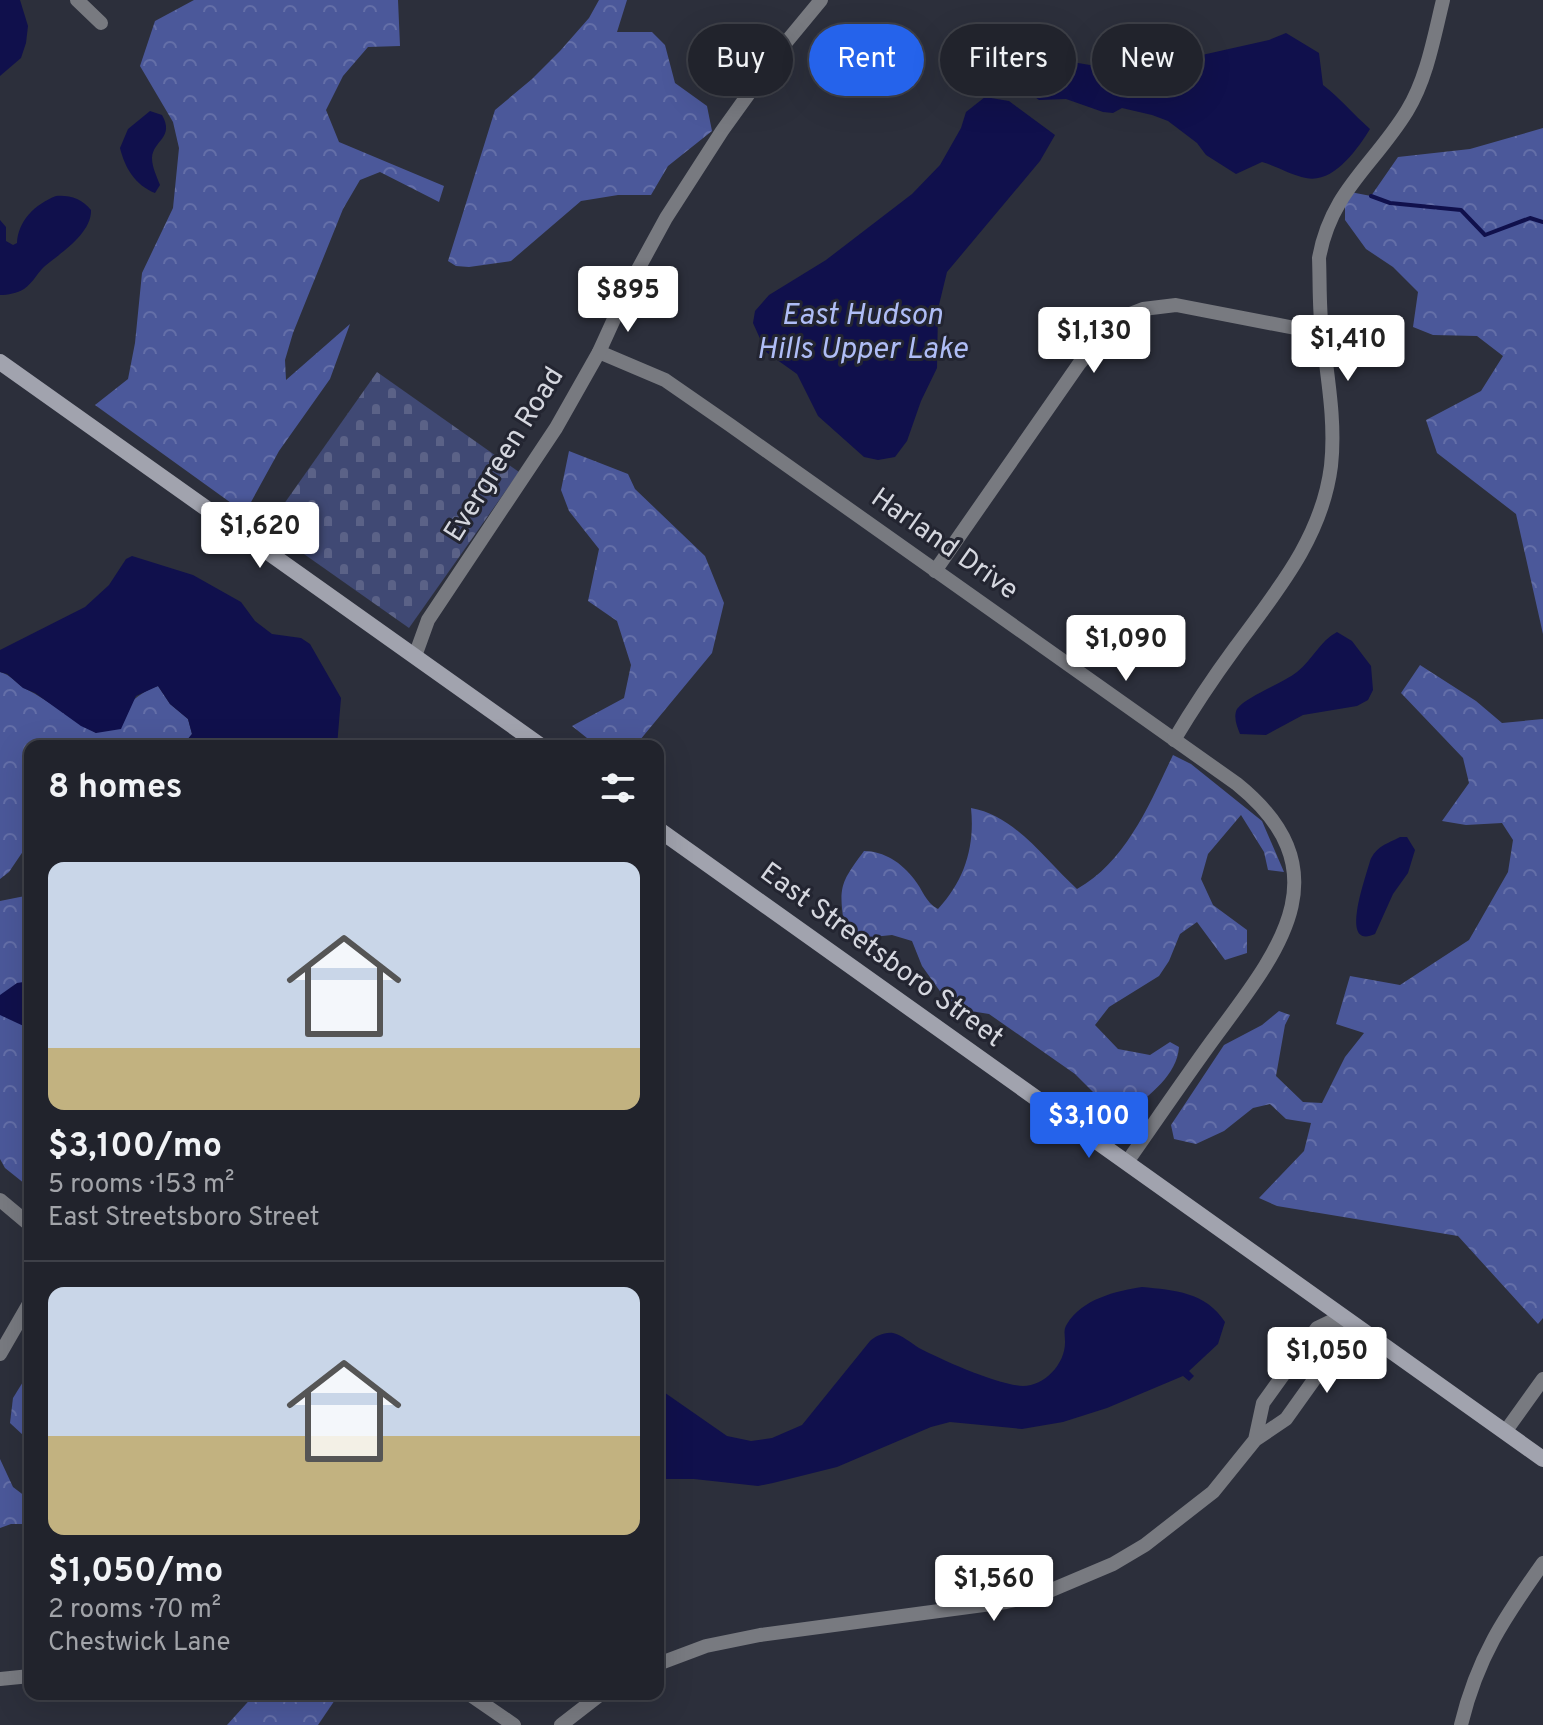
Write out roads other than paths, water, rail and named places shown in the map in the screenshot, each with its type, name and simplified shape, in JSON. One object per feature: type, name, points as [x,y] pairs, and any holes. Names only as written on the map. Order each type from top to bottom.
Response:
[{"type":"main road","points":[[0,362],[533,740]]},
{"type":"main road","name":"East Streetsboro Street","points":[[664,833],[1543,1459]]},
{"type":"street","points":[[77,0],[101,23]]},
{"type":"street","name":"Evergreen Road","points":[[415,656],[428,620],[556,428],[599,352],[630,284],[683,190],[783,46],[821,0]]},
{"type":"street","points":[[1174,740],[1212,680],[1303,552],[1321,510],[1331,463],[1332,424],[1322,328],[1319,258],[1328,222],[1345,191],[1394,132],[1417,93],[1443,0]]},
{"type":"street","points":[[935,571],[1079,364],[1106,331],[1125,316],[1143,309],[1176,305],[1295,328],[1322,328]]},
{"type":"street","name":"Harland Drive","points":[[599,352],[665,380],[1237,784],[1275,821],[1288,845],[1293,864],[1290,916],[1275,950],[1127,1162]]},
{"type":"street","points":[[0,1200],[24,1220]]},
{"type":"street","points":[[0,1354],[24,1312]]},
{"type":"street","points":[[664,1662],[706,1646],[760,1635],[1006,1602],[1042,1594],[1091,1574],[1145,1545],[1213,1492],[1255,1440],[1286,1419],[1341,1342],[1342,1316],[1317,1328],[1263,1403],[1255,1440]]},
{"type":"street","points":[[1505,1432],[1543,1379]]},
{"type":"street","points":[[1461,1725],[1488,1645],[1543,1563]]},
{"type":"street","points":[[0,1679],[24,1677]]},
{"type":"street","points":[[478,1700],[514,1725]]},
{"type":"street","points":[[561,1725],[593,1700]]},
{"type":"water","points":[[0,0],[20,0],[28,26],[21,58],[0,76]]},
{"type":"water","points":[[1286,33],[1319,53],[1323,85],[1370,129],[1343,164],[1326,176],[1300,177],[1262,162],[1236,174],[1206,155],[1197,143],[1168,121],[1122,108],[1113,113],[1103,112],[1066,99],[1039,100],[1034,96],[1076,96],[1076,63],[1092,65],[1092,96],[1203,96],[1203,55],[1269,40]]},
{"type":"water","name":"East Hudson Hills Upper Lake","points":[[985,97],[1009,101],[1055,135],[1040,161],[947,272],[938,309],[937,368],[907,441],[895,457],[878,460],[864,457],[818,416],[797,374],[766,352],[753,323],[755,311],[769,295],[826,260],[912,194],[940,165],[961,128],[966,112]]},
{"type":"water","points":[[150,111],[162,115],[166,129],[153,152],[160,185],[155,193],[132,175],[120,148],[128,129]]},
{"type":"water","points":[[56,196],[75,198],[91,210],[86,227],[27,287],[0,295],[0,220],[6,227],[6,241],[13,245],[17,243],[29,214]]},
{"type":"water","points":[[132,556],[193,575],[241,602],[255,621],[272,634],[301,638],[310,644],[341,698],[338,740],[187,740],[192,734],[188,719],[170,704],[158,686],[136,696],[121,729],[96,733],[0,672],[0,650],[85,607],[109,585],[126,559]]},
{"type":"water","points":[[1337,632],[1352,641],[1371,666],[1373,690],[1368,700],[1357,706],[1303,715],[1266,735],[1240,734],[1235,715],[1241,704],[1297,672]]},
{"type":"water","points":[[1400,837],[1407,837],[1415,850],[1408,873],[1393,894],[1375,934],[1364,936],[1358,932],[1356,922],[1370,861],[1379,849]]},
{"type":"water","points":[[24,982],[24,1026],[0,1015],[0,995],[17,983]]},
{"type":"water","points":[[1142,1287],[1177,1291],[1199,1299],[1209,1304],[1225,1322],[1218,1344],[1189,1371],[1194,1376],[1189,1381],[1183,1376],[1107,1408],[1063,1422],[1022,1429],[950,1422],[837,1467],[758,1486],[664,1479],[664,1392],[727,1436],[751,1441],[772,1438],[802,1425],[870,1341],[886,1333],[900,1335],[929,1353],[985,1377],[1012,1385],[1031,1385],[1046,1378],[1058,1365],[1064,1349],[1066,1326],[1073,1315],[1090,1302]]},
{"type":"waterway","points":[[1371,196],[1390,203],[1461,210],[1485,235],[1530,218],[1543,222]]}]
